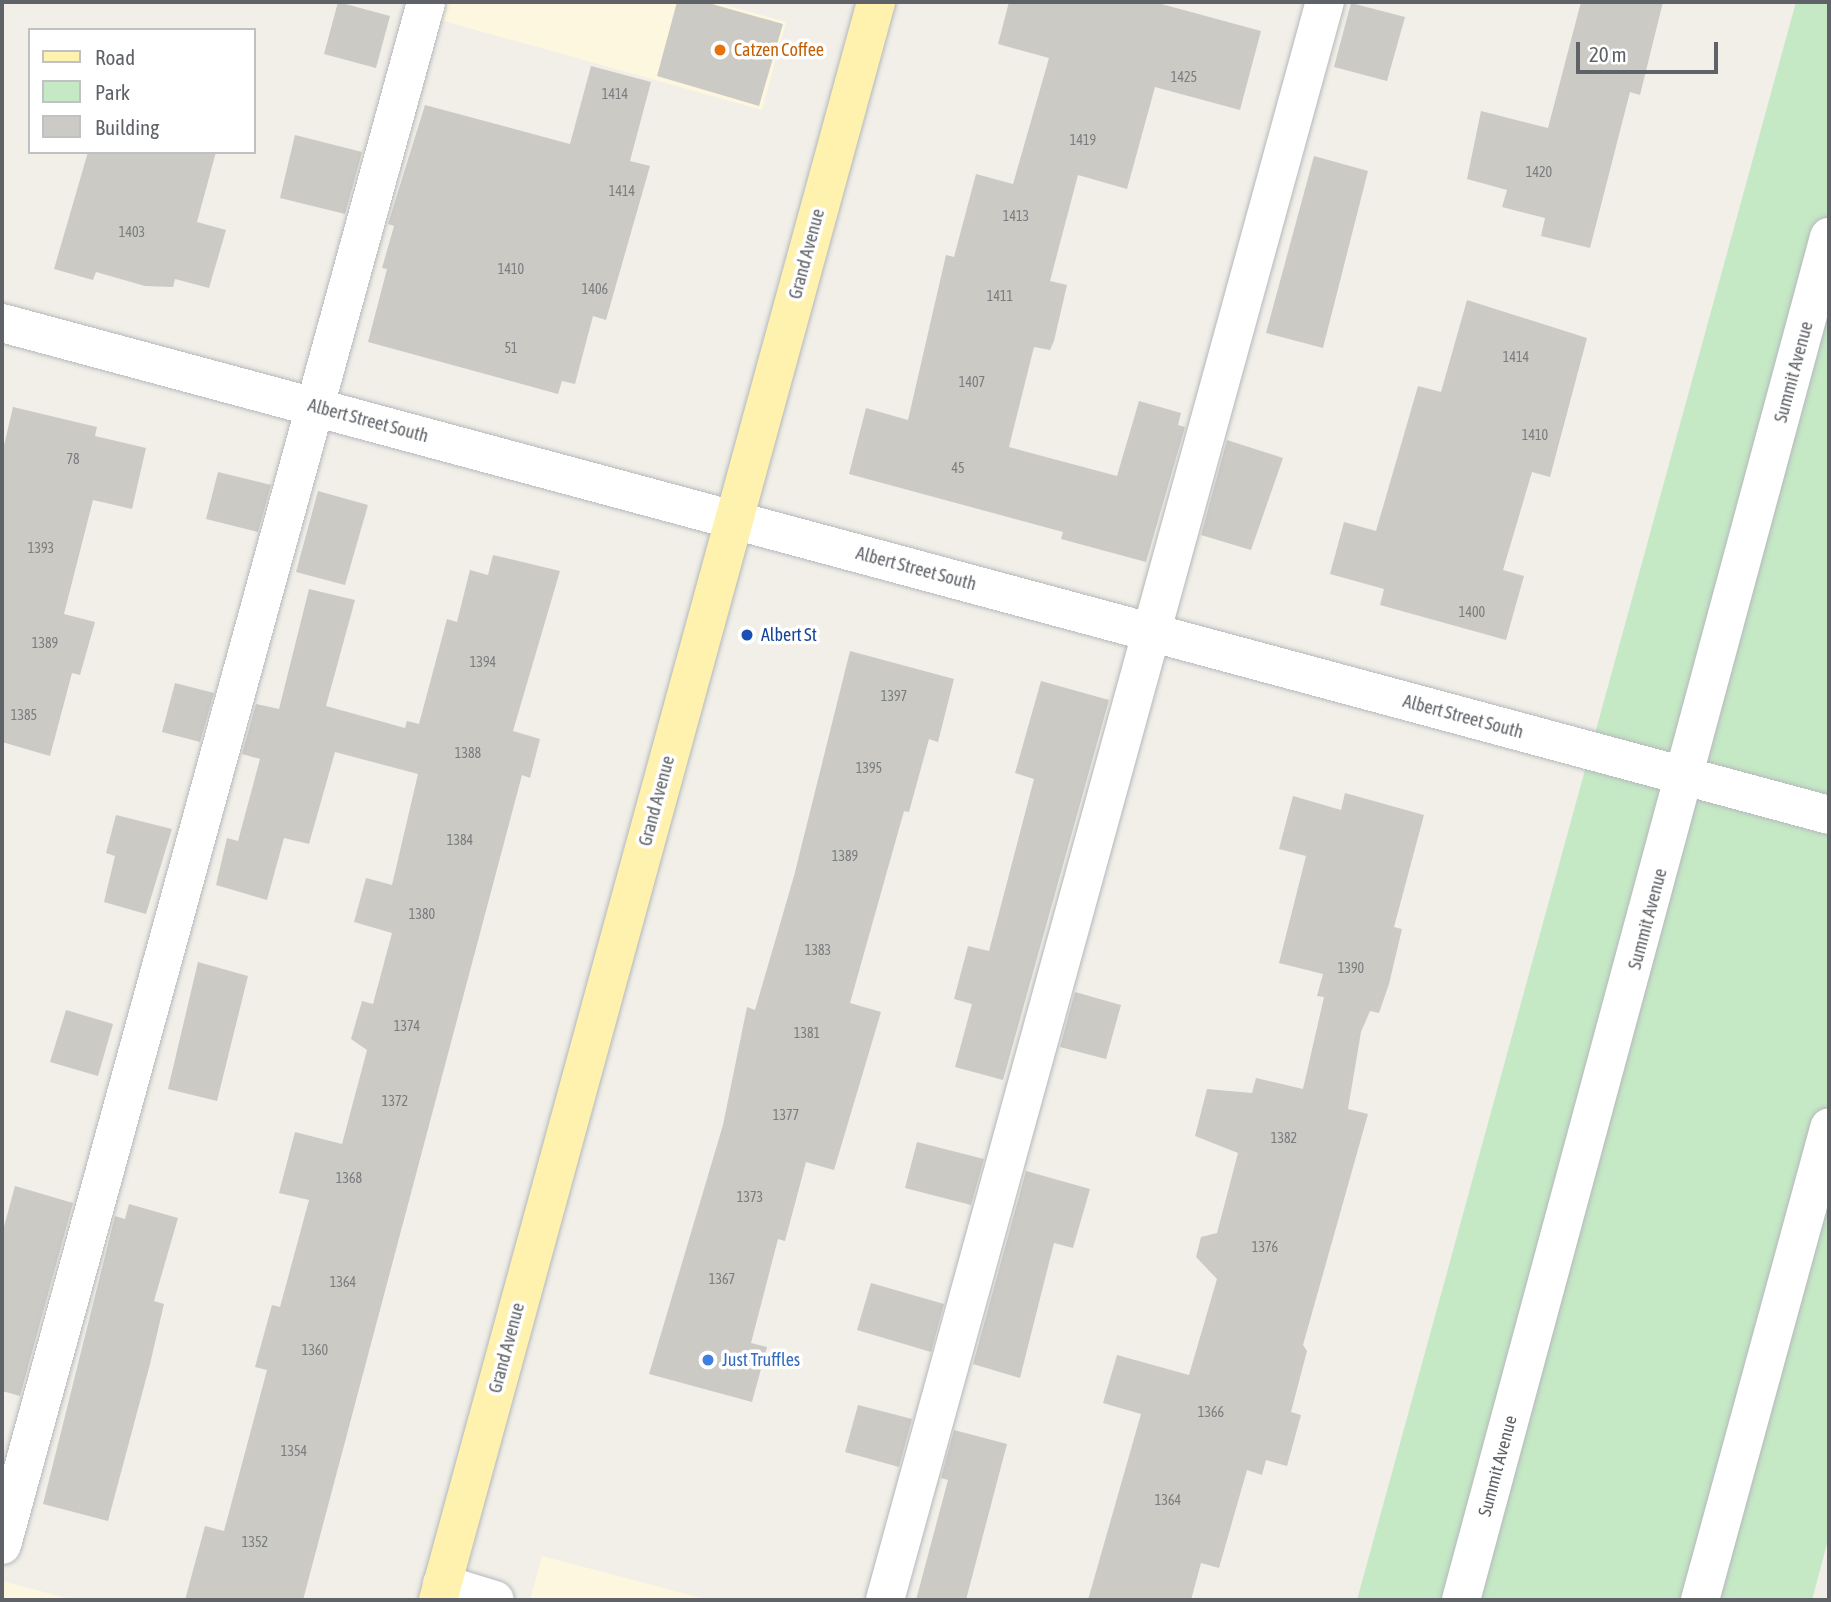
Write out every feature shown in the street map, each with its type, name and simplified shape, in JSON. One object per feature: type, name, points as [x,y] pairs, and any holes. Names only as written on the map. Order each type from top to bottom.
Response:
[{"type":"main road","name":"Grand Avenue","points":[[440,1592],[876,2]]},
{"type":"street","points":[[2,1545],[426,2]]},
{"type":"street","points":[[885,1600],[1325,2]]},
{"type":"street","name":"Summit Avenue","points":[[1461,1600],[1688,777],[1829,237]]},
{"type":"street","name":"Albert Street South","points":[[2,323],[1829,815]]},
{"type":"street","points":[[1700,1600],[1829,1127]]},
{"type":"street","points":[[440,1592],[495,1600]]},
{"type":"shaded area","points":[[434,2],[714,2],[786,22],[762,110],[430,17]]},
{"type":"shaded area","points":[[542,1556],[709,1600],[530,1600]]},
{"type":"shaded area","points":[[2,1581],[74,1600],[2,1600]]},
{"type":"green space","points":[[1796,2],[1829,2],[1829,1536],[1812,1600],[1357,1600]]},
{"type":"building","points":[[338,2],[390,16],[376,68],[324,54]]},
{"type":"building","name":"Catzen Coffee","points":[[677,2],[705,2],[783,24],[759,106],[657,76]]},
{"type":"building","points":[[1009,2],[1154,2],[1261,31],[1240,110],[1155,87],[1127,189],[1078,175],[1050,281],[1067,285],[1054,341],[1050,350],[1034,347],[1009,447],[1117,476],[1139,401],[1181,413],[1178,425],[1185,427],[1146,562],[1061,539],[1063,532],[849,474],[866,408],[908,420],[946,255],[954,257],[976,174],[1013,184],[1049,58],[998,44]]},
{"type":"building","points":[[1581,2],[1663,2],[1640,95],[1630,92],[1590,248],[1541,236],[1545,218],[1502,207],[1507,190],[1467,179],[1481,111],[1548,128]]},
{"type":"building","points":[[1351,3],[1405,17],[1387,81],[1334,67]]},
{"type":"building","points":[[591,66],[651,82],[630,161],[650,166],[606,320],[593,316],[575,384],[562,381],[558,394],[368,342],[387,269],[382,268],[394,226],[388,224],[425,105],[570,144]]},
{"type":"building","points":[[295,135],[362,152],[345,214],[280,198]]},
{"type":"building","points":[[87,154],[215,154],[197,222],[226,230],[209,288],[175,279],[173,287],[145,286],[96,272],[93,280],[54,269]]},
{"type":"building","points":[[1314,156],[1368,171],[1323,348],[1266,333]]},
{"type":"building","points":[[1467,300],[1587,338],[1550,477],[1532,472],[1503,570],[1524,576],[1506,640],[1380,605],[1384,589],[1330,574],[1344,522],[1376,531],[1418,386],[1441,392]]},
{"type":"building","points":[[13,407],[97,427],[95,436],[146,448],[132,509],[93,500],[64,614],[95,622],[80,675],[72,673],[50,756],[2,742],[2,454]]},
{"type":"building","points":[[1227,440],[1283,458],[1251,550],[1201,535]]},
{"type":"building","points":[[218,472],[271,485],[258,532],[206,519]]},
{"type":"building","points":[[318,491],[368,505],[345,585],[296,572]]},
{"type":"building","points":[[493,555],[560,571],[513,731],[540,739],[530,778],[522,775],[303,1600],[185,1600],[205,1526],[224,1531],[267,1370],[255,1367],[272,1305],[280,1307],[309,1200],[279,1193],[295,1132],[342,1144],[367,1050],[351,1039],[362,1001],[373,1004],[392,933],[354,922],[366,878],[392,885],[418,774],[335,752],[309,844],[284,838],[267,900],[216,885],[227,838],[238,841],[260,759],[242,754],[256,704],[279,709],[309,589],[355,600],[326,706],[405,728],[407,721],[419,724],[447,619],[457,622],[470,570],[488,575]]},
{"type":"building","points":[[850,651],[954,679],[938,742],[929,739],[909,812],[904,811],[850,1003],[881,1012],[834,1170],[806,1162],[785,1241],[778,1239],[751,1343],[767,1347],[752,1402],[649,1374],[723,1125],[747,1007],[755,1010],[794,876]]},
{"type":"building","points":[[1041,681],[1109,700],[1003,1080],[955,1067],[972,1004],[954,999],[968,946],[989,951],[1034,779],[1015,773]]},
{"type":"building","points":[[175,683],[214,693],[200,742],[162,732]]},
{"type":"building","points":[[1345,793],[1424,815],[1394,927],[1402,929],[1389,984],[1379,1013],[1370,1011],[1361,1032],[1348,1109],[1368,1114],[1303,1345],[1307,1351],[1291,1412],[1301,1415],[1287,1466],[1266,1460],[1262,1475],[1247,1470],[1219,1568],[1201,1563],[1191,1600],[1088,1600],[1141,1414],[1103,1403],[1117,1355],[1189,1375],[1217,1279],[1196,1257],[1201,1237],[1217,1233],[1238,1153],[1195,1136],[1207,1089],[1252,1093],[1256,1078],[1303,1089],[1324,997],[1317,996],[1323,974],[1279,963],[1306,856],[1279,849],[1293,796],[1341,810]]},
{"type":"building","points":[[116,815],[172,829],[146,914],[104,902],[115,856],[106,853]]},
{"type":"building","points":[[198,962],[248,976],[217,1101],[168,1089]]},
{"type":"building","points":[[1075,992],[1121,1005],[1106,1059],[1060,1047]]},
{"type":"building","points":[[66,1010],[113,1024],[98,1076],[50,1062]]},
{"type":"building","points":[[917,1142],[984,1159],[971,1205],[905,1188]]},
{"type":"building","points":[[1026,1171],[1090,1189],[1073,1248],[1054,1243],[1020,1378],[973,1364]]},
{"type":"building","points":[[15,1186],[73,1203],[20,1396],[2,1391],[2,1234]]},
{"type":"building","points":[[129,1204],[178,1218],[154,1301],[164,1304],[108,1521],[43,1504],[115,1216],[125,1219]]},
{"type":"building","points":[[871,1283],[944,1304],[931,1352],[857,1330]]},
{"type":"building","points":[[858,1405],[912,1419],[899,1467],[845,1452]]},
{"type":"building","points":[[954,1430],[1007,1444],[966,1600],[916,1600],[948,1480],[941,1478]]},
{"type":"place","name":"Catzen Coffee","points":[[720,50]]},
{"type":"place","name":"Albert St","points":[[747,635]]},
{"type":"place","name":"Just Truffles","points":[[708,1360]]}]
